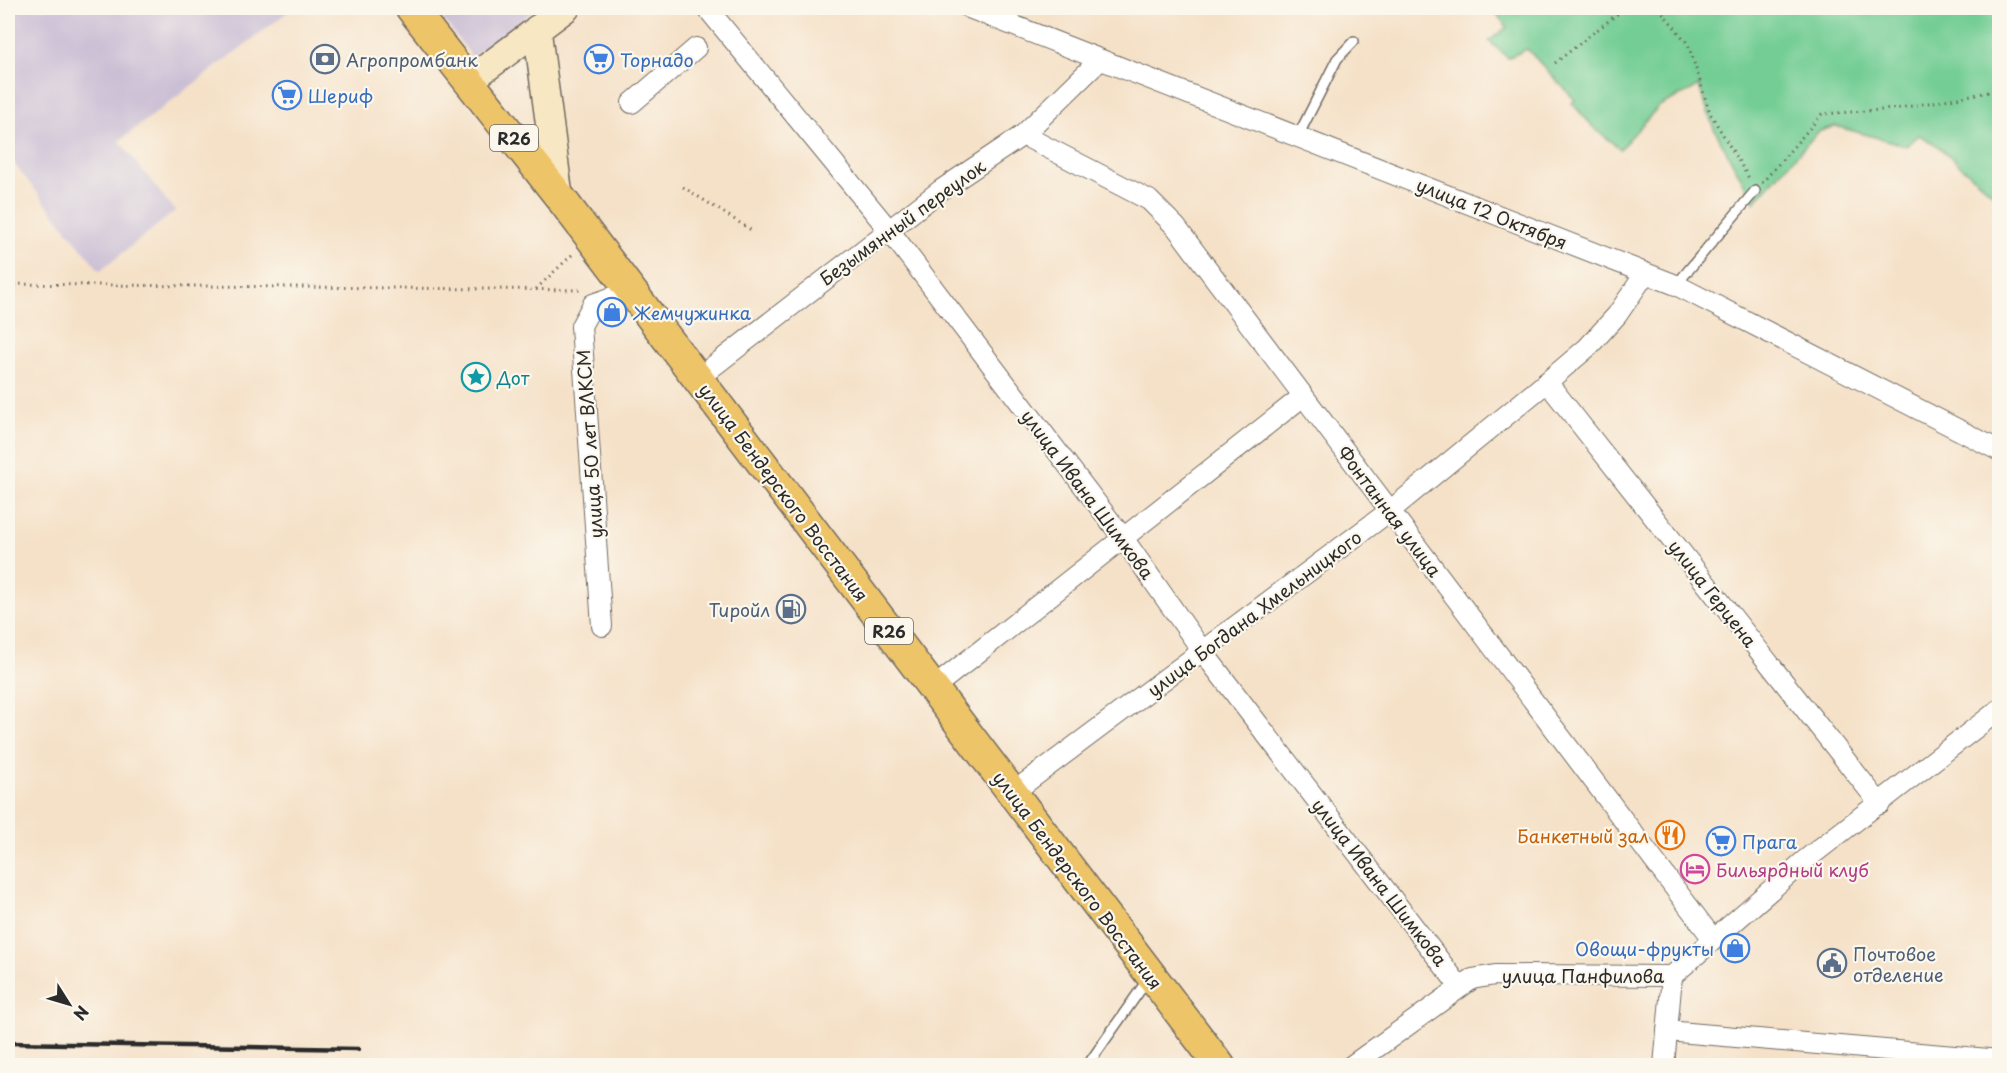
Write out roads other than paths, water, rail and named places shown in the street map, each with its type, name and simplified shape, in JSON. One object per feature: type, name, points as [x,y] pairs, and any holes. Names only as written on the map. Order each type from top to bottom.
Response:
[{"type":"main road","name":"улица Бендерского Восстания","points":[[411,8],[470,80],[559,196],[1220,1065]]},
{"type":"street","points":[[470,80],[566,8]]},
{"type":"street","name":"улица Ивана Шимкова","points":[[707,8],[889,231],[1123,538],[1203,652],[1460,987]]},
{"type":"street","name":"улица 12 Октября","points":[[969,8],[1001,13],[1100,60],[1676,285],[2000,451]]},
{"type":"street","points":[[537,29],[559,196]]},
{"type":"street","points":[[632,103],[696,48]]},
{"type":"street","name":"Безымянный переулок","points":[[698,378],[941,190],[1023,135],[1100,60]]},
{"type":"street","name":"Фонтанная улица","points":[[1023,135],[1149,200],[1176,227],[1302,398],[1390,510],[1713,939]]},
{"type":"street","name":"улица Богдана Хмельницкого","points":[[1012,793],[1390,510],[1547,382],[1603,331],[1644,274]]},
{"type":"street","name":"улица 50 лет ВЛКСМ","points":[[602,626],[581,326],[593,304],[631,291]]},
{"type":"street","name":"улица Герцена","points":[[1547,382],[1880,804]]},
{"type":"street","points":[[933,688],[1302,398]]},
{"type":"street","name":"улица Панфилова","points":[[1351,1065],[1472,979],[1495,975],[1672,976],[1804,861],[2000,709]]},
{"type":"street","points":[[1664,1065],[1672,976]]},
{"type":"street","points":[[1667,1031],[1996,1060]]},
{"type":"lane","points":[[1298,136],[1337,59],[1354,40]]},
{"type":"lane","points":[[1676,285],[1755,191]]},
{"type":"lane","points":[[1087,1065],[1151,975]]},
{"type":"railway","points":[[8,1043],[358,1049]]},
{"type":"place","name":"Агропромбанк","points":[[325,59]]},
{"type":"place","name":"Торнадо","points":[[599,59]]},
{"type":"place","name":"Шериф","points":[[287,95]]},
{"type":"place","name":"Жемчужинка","points":[[612,312]]},
{"type":"place","name":"Дот","points":[[476,377]]},
{"type":"place","name":"Тиройл","points":[[791,609]]},
{"type":"place","name":"Банкетный зал","points":[[1670,835]]},
{"type":"place","name":"Прага","points":[[1721,841]]},
{"type":"place","name":"Бильярдный клуб","points":[[1695,869]]},
{"type":"place","name":"Овощи-фрукты","points":[[1735,948]]},
{"type":"place","name":"Почтовое отделение","points":[[1832,963]]}]
